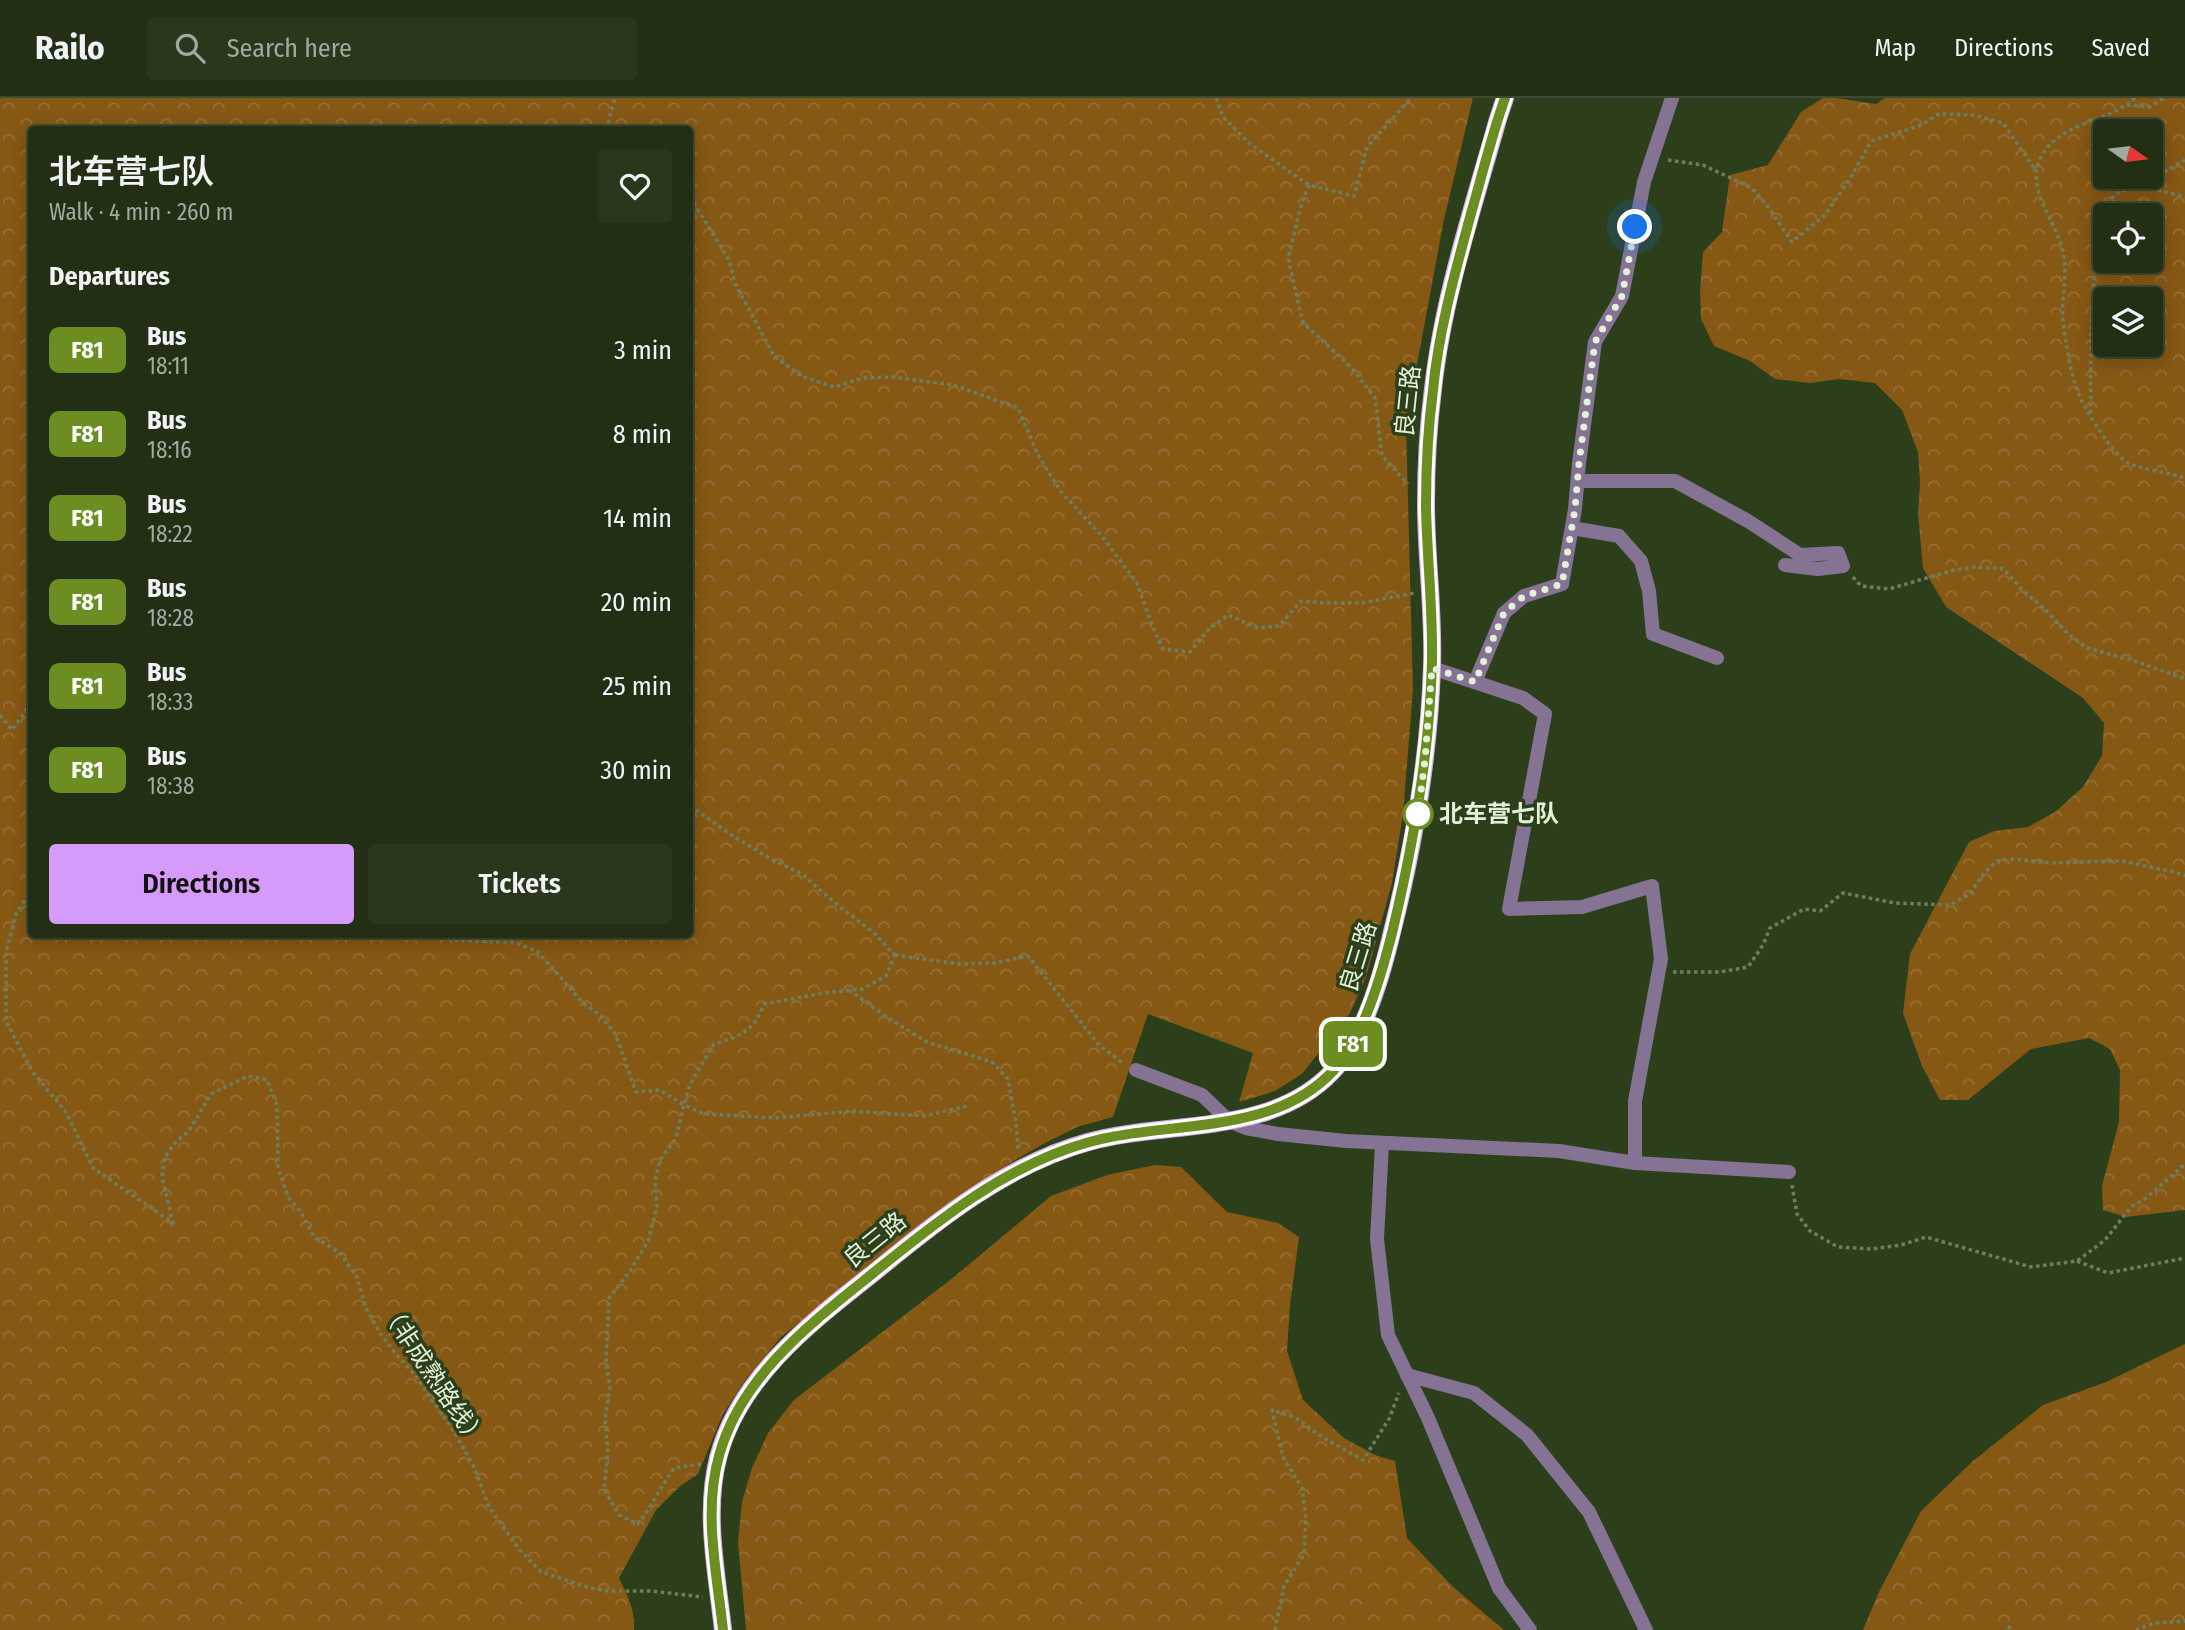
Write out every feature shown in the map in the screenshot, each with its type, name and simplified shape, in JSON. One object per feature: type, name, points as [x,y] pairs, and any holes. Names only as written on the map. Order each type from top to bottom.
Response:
[{"type":"main road","name":"良三路","points":[[723,1630],[712,1536],[717,1462],[739,1406],[771,1365],[810,1324],[933,1224],[1019,1170],[1086,1143],[1119,1135],[1229,1121],[1264,1112],[1311,1090],[1333,1071],[1355,1040],[1385,960],[1409,865],[1425,760],[1432,668],[1426,505],[1432,400],[1452,284],[1505,98]]},
{"type":"street","points":[[1475,682],[1504,613],[1524,596],[1562,584],[1572,528],[1595,342],[1622,296],[1644,182],[1672,98]]},
{"type":"street","points":[[1578,481],[1675,481],[1748,521],[1801,555],[1838,553],[1843,566],[1818,569],[1785,565]]},
{"type":"street","points":[[1572,528],[1619,536],[1640,561],[1649,591],[1653,634],[1717,659]]},
{"type":"street","points":[[1432,668],[1523,698],[1545,714],[1509,909],[1582,907],[1652,886],[1661,959],[1635,1101],[1635,1163]]},
{"type":"street","points":[[1136,1070],[1202,1095],[1229,1121],[1246,1128],[1278,1134],[1382,1144],[1559,1151],[1635,1163],[1789,1172]]},
{"type":"street","points":[[1382,1144],[1377,1239],[1388,1335],[1428,1418],[1499,1588],[1530,1630]]},
{"type":"street","points":[[1407,1375],[1474,1393],[1527,1435],[1588,1512],[1646,1630]]},
{"type":"path","points":[[607,126],[615,98]]},
{"type":"path","points":[[1216,98],[1223,117],[1250,144],[1309,185],[1354,196],[1367,147],[1411,98]]},
{"type":"path","points":[[2134,98],[2127,105],[2075,127],[2053,143],[2042,155],[2036,171],[2037,188],[2056,227],[2064,254],[2063,319],[2080,398],[2109,444],[2128,463],[2185,478]]},
{"type":"path","points":[[2127,105],[2150,107],[2164,98]]},
{"type":"path","points":[[1652,157],[1703,165],[1752,188],[1792,242],[1825,215],[1871,141],[1919,126],[1939,114],[1973,115],[2003,123],[2036,171]]},
{"type":"path","points":[[2163,173],[2185,160]]},
{"type":"path","points":[[1309,185],[1288,258],[1303,323],[1352,367],[1376,398],[1382,456],[1426,505]]},
{"type":"path","points":[[2091,415],[2089,349],[2095,265],[2104,218],[2112,198],[2127,189]]},
{"type":"path","points":[[2142,189],[2185,197]]},
{"type":"path","points":[[693,202],[729,260],[735,283],[774,356],[801,376],[834,387],[863,378],[892,377],[953,385],[1018,408],[1037,453],[1061,492],[1102,536],[1137,583],[1163,649],[1190,652],[1209,629],[1228,615],[1258,628],[1279,626],[1301,601],[1361,603],[1430,592]]},
{"type":"path","points":[[1843,566],[1861,586],[1889,589],[1954,570],[1975,567],[2004,569],[2068,634],[2087,648],[2185,679]]},
{"type":"path","points":[[0,715],[12,730],[28,707]]},
{"type":"path","points":[[693,809],[771,859],[802,874],[874,933],[895,955],[959,964],[995,963],[1028,956],[1099,1045],[1116,1060],[1136,1070]]},
{"type":"path","points":[[1659,971],[1697,974],[1748,967],[1763,945],[1770,928],[1804,909],[1820,911],[1843,893],[1895,903],[1950,905],[1970,894],[1984,873],[1997,861],[2015,859],[2051,863],[2120,862],[2185,876]]},
{"type":"path","name":"（非成熟路线）","points":[[28,896],[16,914],[6,953],[6,1021],[32,1071],[66,1112],[93,1168],[173,1223],[162,1177],[165,1157],[175,1143],[190,1131],[211,1094],[248,1076],[267,1080],[277,1105],[278,1167],[288,1197],[301,1212],[314,1237],[339,1252],[357,1277],[366,1308],[380,1333],[414,1374],[456,1433],[474,1467],[489,1507],[520,1550],[541,1572],[590,1588],[719,1598]]},
{"type":"path","points":[[449,938],[516,943],[538,952],[583,1003],[600,1015],[616,1035],[636,1092],[660,1090],[704,1114],[776,1118],[853,1111],[924,1116],[967,1106]]},
{"type":"path","points":[[717,1462],[674,1468],[638,1524],[619,1515],[604,1489],[608,1453],[605,1419],[610,1388],[606,1363],[610,1298],[648,1241],[657,1207],[655,1180],[660,1160],[676,1138],[690,1084],[714,1044],[741,1036],[759,1017],[764,1004],[862,989],[886,976],[895,955]]},
{"type":"path","points":[[849,990],[884,1016],[928,1042],[992,1062],[1008,1079],[1016,1123],[1019,1170]]},
{"type":"path","points":[[2077,1261],[2105,1240],[2131,1207],[2146,1198],[2185,1164]]},
{"type":"path","points":[[1789,1172],[1797,1214],[1811,1231],[1838,1247],[1872,1249],[1901,1245],[1926,1237],[2031,1267],[2077,1261],[2108,1273],[2185,1258]]},
{"type":"path","points":[[1275,1630],[1284,1586],[1304,1554],[1306,1518],[1302,1488],[1283,1457],[1272,1410],[1294,1417],[1322,1437],[1363,1460],[1389,1419],[1407,1375]]},
{"type":"path","points":[[2136,1630],[2154,1623],[2185,1621]]},
{"type":"green space","points":[[0,98],[1473,98],[1444,219],[1406,424],[1413,690],[1403,814],[1392,883],[1366,977],[1350,1013],[1302,1074],[1275,1091],[1239,1102],[1253,1053],[1148,1014],[1113,1117],[1077,1127],[1010,1163],[931,1219],[781,1337],[746,1379],[723,1414],[698,1474],[679,1487],[656,1510],[619,1578],[632,1610],[634,1630],[0,1630]]},
{"type":"green space","points":[[1823,98],[1876,104],[1885,98],[2185,98],[2185,1210],[2126,1217],[2103,1210],[2102,1186],[2119,1122],[2120,1070],[2110,1049],[2089,1038],[2031,1049],[1968,1100],[1940,1100],[1922,1066],[1903,1013],[1910,954],[1969,842],[1994,831],[2028,827],[2055,812],[2083,787],[2102,756],[2104,723],[2083,698],[1946,607],[1923,568],[1918,514],[1918,452],[1902,410],[1875,383],[1839,379],[1810,383],[1775,379],[1750,361],[1714,346],[1701,319],[1703,252],[1722,232],[1730,175],[1768,165],[1801,112]]},
{"type":"green space","points":[[1155,1165],[1181,1167],[1227,1212],[1278,1223],[1299,1237],[1287,1351],[1303,1400],[1344,1438],[1375,1455],[1395,1461],[1407,1538],[1452,1586],[1504,1630],[746,1630],[738,1542],[742,1502],[752,1468],[768,1433],[794,1400],[954,1277],[1051,1196],[1107,1175]]},
{"type":"green space","points":[[2185,1344],[2185,1630],[1863,1630],[1879,1592],[1921,1511],[1973,1461],[2043,1405],[2106,1382]]},
{"type":"bus line","name":"F81","points":[[723,1630],[712,1536],[717,1462],[739,1406],[771,1365],[810,1324],[933,1224],[1019,1170],[1057,1153],[1119,1135],[1229,1121],[1264,1112],[1311,1090],[1333,1071],[1355,1040],[1385,960],[1409,865],[1418,815],[1432,668],[1426,505],[1433,388],[1452,284],[1505,98]]},
{"type":"place","name":"北车营七队","points":[[1418,814]]},
{"type":"route","points":[[1418,814],[1432,668],[1475,682],[1504,613],[1524,596],[1562,584],[1575,509],[1595,342],[1622,296],[1635,227]]}]
